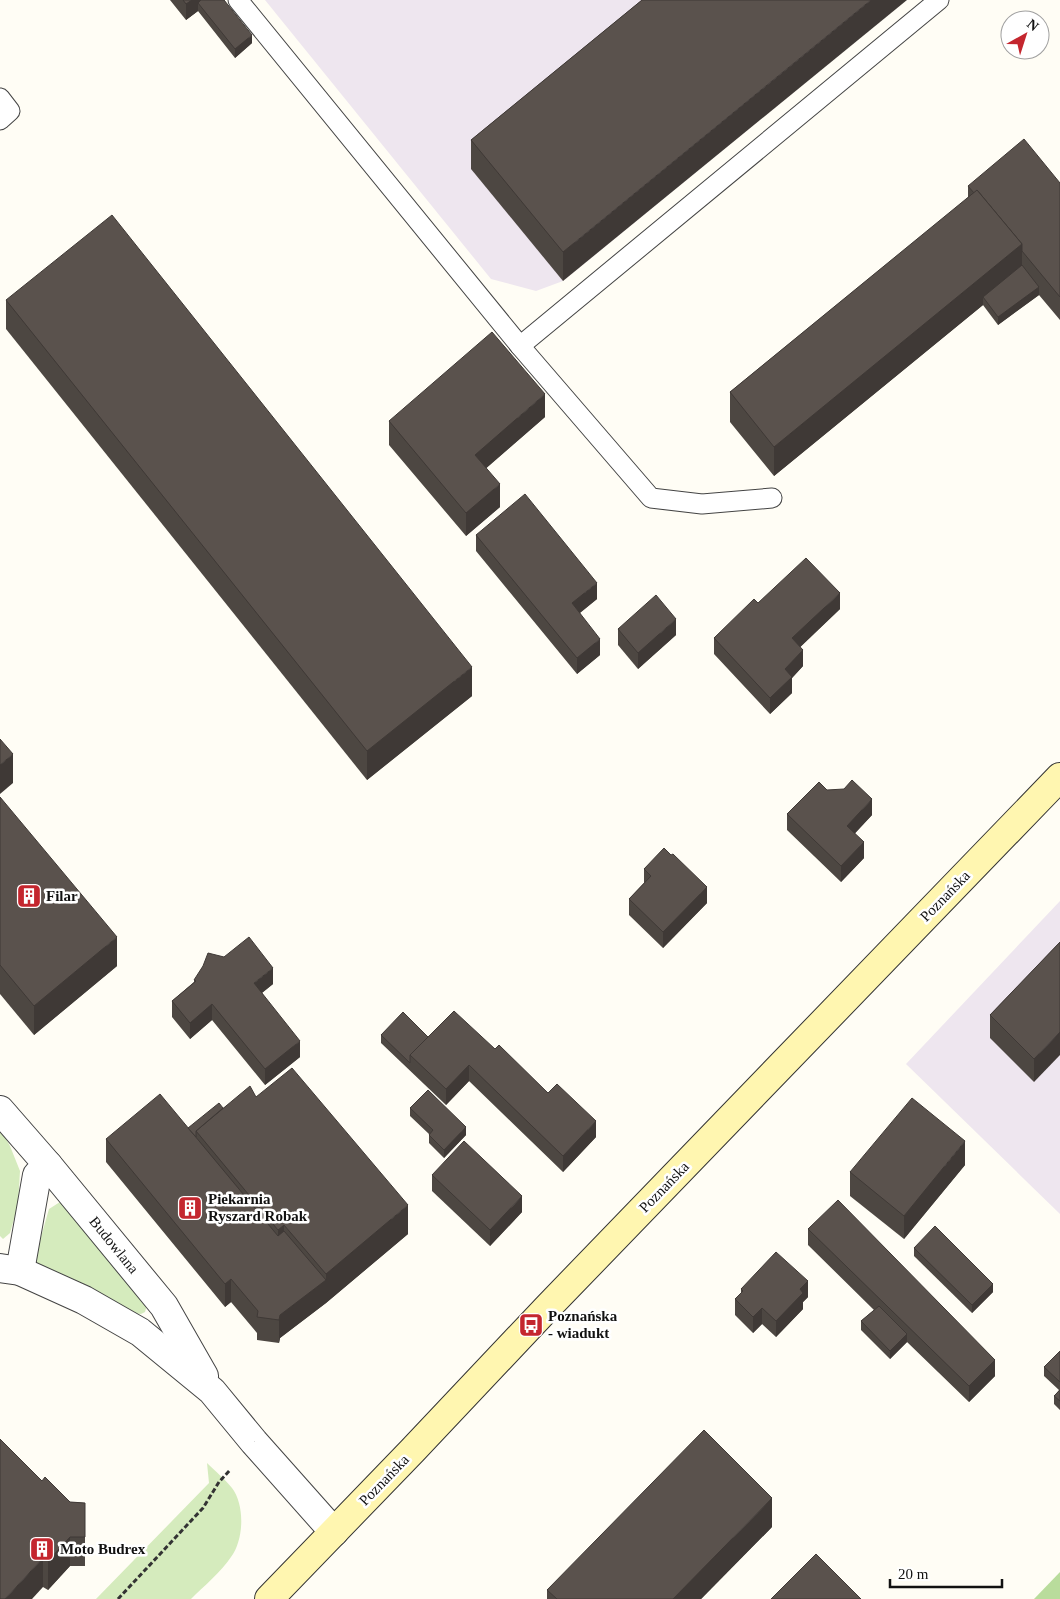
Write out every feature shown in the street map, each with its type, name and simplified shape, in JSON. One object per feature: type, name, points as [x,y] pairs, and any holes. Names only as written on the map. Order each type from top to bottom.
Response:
[{"type":"main road","name":"Poznańska","points":[[269,1599],[1060,777]]},
{"type":"street","name":"Budowlana","points":[[0,1110],[48,1165],[164,1306],[212,1391]]},
{"type":"street","points":[[48,1165],[37,1175],[10,1270],[84,1300],[140,1332],[212,1391],[254,1442],[334,1532]]},
{"type":"lane","points":[[238,0],[520,346],[651,498],[702,504],[772,498]]},
{"type":"lane","points":[[520,346],[939,0]]},
{"type":"lane","points":[[0,98],[10,111],[0,120]]},
{"type":"path","points":[[118,1599],[203,1508],[219,1482],[230,1470]]},
{"type":"shaded area","points":[[265,0],[906,0],[563,281],[536,291],[491,279]]},
{"type":"shaded area","points":[[1060,901],[1060,1214],[906,1064]]},
{"type":"green space","points":[[0,1128],[20,1171],[18,1205],[10,1233],[3,1239],[0,1236]]},
{"type":"green space","points":[[60,1202],[73,1215],[147,1305],[145,1312],[141,1314],[131,1313],[103,1295],[39,1266],[34,1261],[49,1209]]},
{"type":"green space","points":[[207,1463],[232,1488],[241,1513],[238,1541],[235,1550],[227,1562],[191,1599],[96,1599],[209,1483]]},
{"type":"green space","points":[[1060,1572],[1060,1599],[1034,1599]]},
{"type":"building","points":[[183,0],[192,0],[186,4]]},
{"type":"building","points":[[201,0],[224,0],[252,35],[235,49],[198,3]]},
{"type":"building","points":[[642,0],[871,0],[563,252],[471,140]]},
{"type":"building","points":[[1024,139],[1060,183],[1060,297],[1022,251],[1022,244],[977,190],[974,193],[968,186]]},
{"type":"building","points":[[977,190],[1022,244],[774,447],[730,392]]},
{"type":"building","points":[[112,215],[472,667],[367,751],[6,300]]},
{"type":"building","points":[[1022,265],[1039,287],[998,317],[983,297]]},
{"type":"building","points":[[492,332],[545,394],[475,455],[500,484],[466,513],[389,421]]},
{"type":"building","points":[[525,494],[597,583],[572,603],[600,639],[577,658],[476,535]]},
{"type":"building","points":[[806,558],[840,593],[792,638],[803,650],[785,669],[792,677],[770,698],[714,638],[754,599],[758,603]]},
{"type":"building","points":[[656,595],[676,619],[638,653],[618,629]]},
{"type":"building","points":[[0,739],[13,754],[0,765]]},
{"type":"building","points":[[852,780],[872,799],[847,826],[864,842],[841,866],[787,814],[819,782],[827,790],[844,789]]},
{"type":"building","name":"Filar","points":[[0,797],[117,937],[34,1006],[0,965]]},
{"type":"building","points":[[664,848],[671,855],[673,854],[707,887],[663,932],[629,899],[651,876],[644,869]]},
{"type":"building","points":[[249,937],[273,968],[254,983],[300,1041],[265,1069],[212,1004],[190,1023],[172,1001],[196,981],[194,980],[203,966],[208,953],[224,957]]},
{"type":"building","points":[[1060,942],[1060,1032],[1034,1059],[990,1015]]},
{"type":"building","points":[[454,1011],[495,1049],[499,1045],[548,1093],[557,1084],[596,1121],[563,1156],[469,1065],[446,1089],[410,1055]]},
{"type":"building","points":[[403,1012],[428,1037],[410,1055],[410,1063],[381,1035]]},
{"type":"building","points":[[292,1068],[408,1205],[326,1274],[284,1225],[278,1230],[196,1131],[250,1086],[256,1097]]},
{"type":"building","points":[[428,1090],[466,1127],[444,1150],[429,1135],[433,1130],[410,1108]]},
{"type":"building","name":"Piekarnia Ryszard Robak","points":[[160,1094],[278,1236],[284,1231],[326,1280],[280,1315],[279,1320],[257,1317],[258,1311],[231,1279],[225,1284],[106,1139]]},
{"type":"building","points":[[912,1098],[965,1141],[904,1216],[850,1172]]},
{"type":"building","points":[[219,1103],[223,1108],[196,1131],[196,1137],[188,1128]]},
{"type":"building","points":[[464,1141],[522,1196],[490,1230],[432,1175]]},
{"type":"building","points":[[838,1200],[995,1360],[969,1386],[808,1229]]},
{"type":"building","points":[[935,1226],[993,1284],[972,1305],[914,1248]]},
{"type":"building","points":[[776,1252],[808,1281],[800,1289],[803,1293],[776,1321],[762,1308],[753,1317],[735,1299],[743,1291],[741,1289]]},
{"type":"building","points":[[879,1306],[907,1334],[890,1351],[861,1321]]},
{"type":"building","points":[[1060,1351],[1060,1382],[1044,1367]]},
{"type":"building","points":[[1060,1390],[1060,1401],[1054,1396]]},
{"type":"building","points":[[704,1430],[772,1498],[673,1599],[557,1599],[547,1590]]},
{"type":"building","name":"Moto Budrex","points":[[0,1439],[42,1481],[45,1477],[70,1502],[85,1503],[85,1537],[70,1537],[48,1561],[43,1558],[5,1599],[0,1599]]},
{"type":"building","points":[[816,1554],[861,1599],[771,1599]]},
{"type":"place","name":"Filar","points":[[29,896]]},
{"type":"place","name":"Piekarnia Ryszard Robak","points":[[190,1208]]},
{"type":"place","name":"Poznańska - wiadukt","points":[[531,1325]]},
{"type":"place","name":"Moto Budrex","points":[[42,1549]]}]
